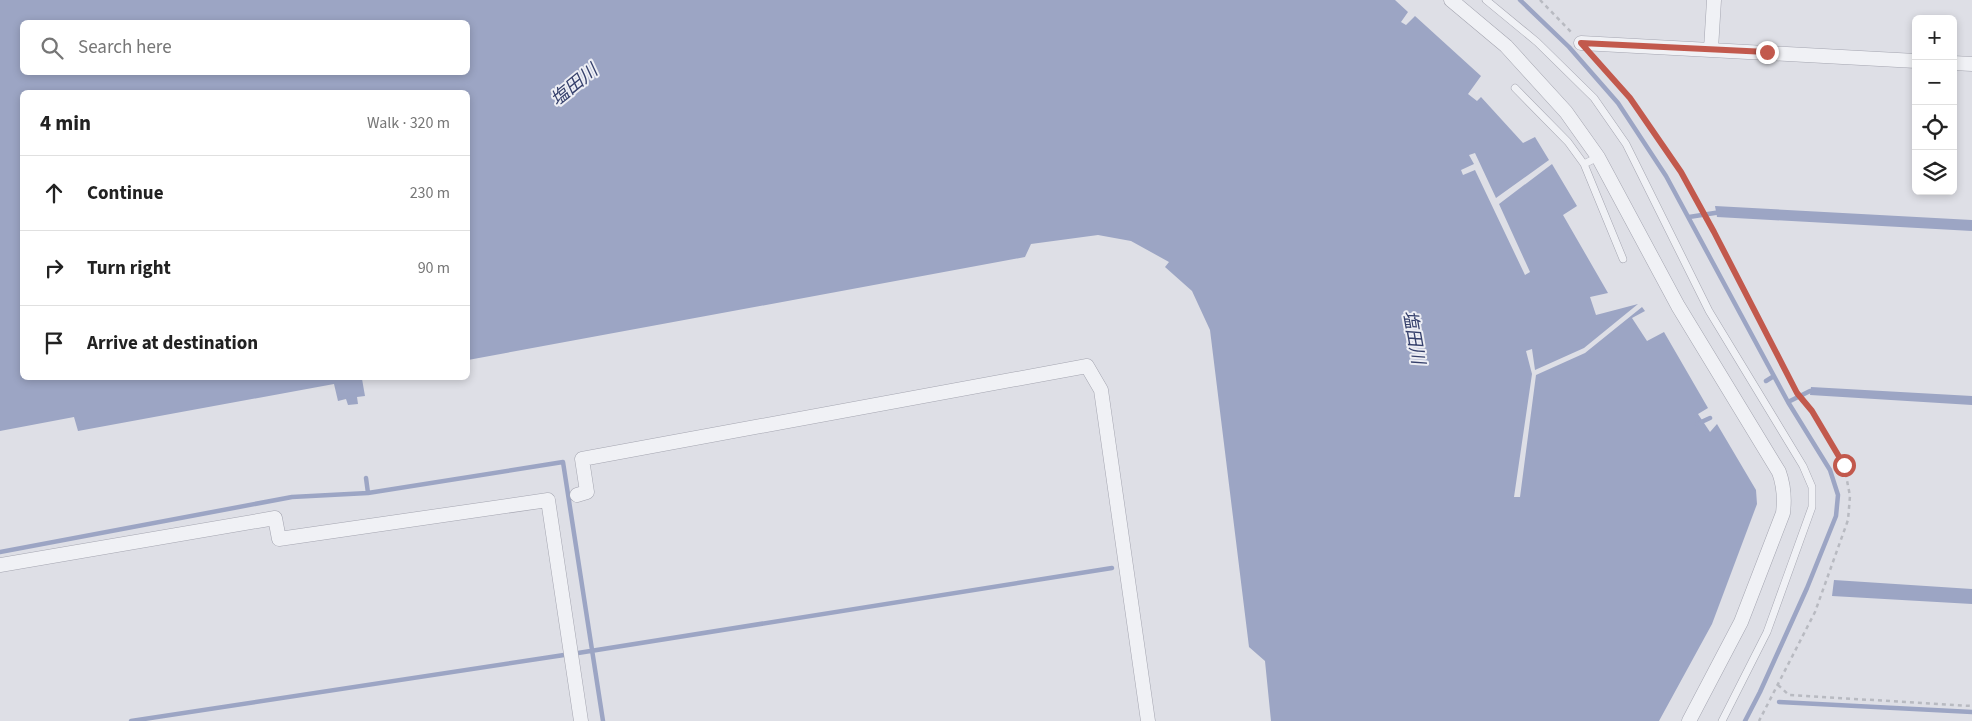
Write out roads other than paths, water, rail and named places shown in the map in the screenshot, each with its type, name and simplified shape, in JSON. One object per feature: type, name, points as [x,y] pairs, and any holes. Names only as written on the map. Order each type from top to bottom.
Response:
[{"type":"street","points":[[1451,0],[1506,46],[1566,112],[1598,157],[1678,306],[1779,472],[1784,484],[1783,512],[1741,622],[1689,721]]},
{"type":"street","points":[[1711,49],[1714,0]]},
{"type":"street","points":[[1581,43],[1912,61]]},
{"type":"street","points":[[1957,63],[1972,64]]},
{"type":"street","points":[[577,495],[588,492],[582,459],[1087,366],[1101,390],[1148,721]]},
{"type":"street","points":[[0,565],[275,518],[279,539],[548,500],[581,721]]},
{"type":"lane","points":[[1486,0],[1537,42],[1594,98],[1626,144],[1709,311],[1803,466],[1812,486],[1812,507],[1768,632],[1722,721]]},
{"type":"lane","points":[[1515,88],[1568,142],[1584,164],[1623,259]]},
{"type":"lane","points":[[1584,164],[1598,157]]},
{"type":"water","name":"塩田川","points":[[0,0],[1395,0],[1408,12],[1401,22],[1406,25],[1415,16],[1481,76],[1468,94],[1477,101],[1481,97],[1523,143],[1535,137],[1549,160],[1496,198],[1475,153],[1469,155],[1474,164],[1461,170],[1463,175],[1475,170],[1525,275],[1530,272],[1499,204],[1552,164],[1577,206],[1563,215],[1608,293],[1590,297],[1596,315],[1638,304],[1584,348],[1535,370],[1532,349],[1526,351],[1532,374],[1514,497],[1520,497],[1536,375],[1585,353],[1642,307],[1645,311],[1632,318],[1647,341],[1664,332],[1708,408],[1698,414],[1710,432],[1717,424],[1756,490],[1757,504],[1712,624],[1659,721],[1271,721],[1265,661],[1249,647],[1210,330],[1192,291],[1165,267],[1169,262],[1131,241],[1098,235],[1031,244],[1025,257],[470,360],[470,90],[20,90],[20,380],[362,380],[365,396],[357,397],[358,404],[348,405],[346,399],[338,401],[334,384],[78,431],[74,417],[0,431]]},
{"type":"water","points":[[1715,206],[1972,220],[1972,231],[1717,217]]},
{"type":"water","points":[[1811,387],[1972,396],[1972,405],[1810,395]]},
{"type":"water","points":[[1834,580],[1972,589],[1972,604],[1832,596]]},
{"type":"waterway","points":[[1520,0],[1569,47],[1618,103],[1666,176],[1788,402],[1830,470],[1838,495],[1836,516],[1807,588],[1745,721]]},
{"type":"waterway","points":[[1689,217],[1721,212]]},
{"type":"waterway","points":[[1766,381],[1774,376]]},
{"type":"waterway","points":[[1788,402],[1810,391],[1816,391]]},
{"type":"waterway","points":[[1697,424],[1710,418]]},
{"type":"waterway","points":[[366,478],[368,493],[563,462],[603,721]]},
{"type":"waterway","points":[[0,552],[292,497],[368,493]]},
{"type":"waterway","points":[[578,653],[1112,568]]},
{"type":"waterway","points":[[131,721],[564,655]]},
{"type":"waterway","points":[[1779,702],[1972,712]]}]
